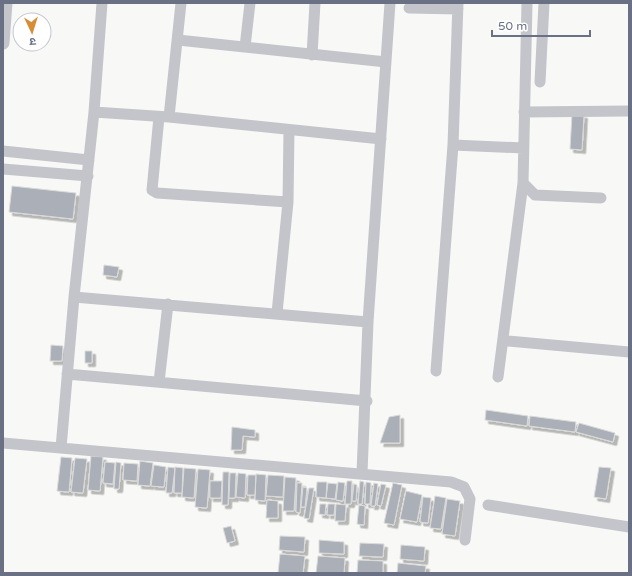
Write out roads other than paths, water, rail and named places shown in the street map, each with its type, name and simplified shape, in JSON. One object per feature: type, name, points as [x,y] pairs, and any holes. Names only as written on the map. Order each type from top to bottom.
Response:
[{"type":"street","points":[[3,43],[6,3]]},
{"type":"street","points":[[61,448],[74,297],[94,112],[102,3]]},
{"type":"street","points":[[181,3],[178,40],[152,190],[157,192],[288,202]]},
{"type":"street","points":[[245,47],[250,3]]},
{"type":"street","points":[[312,55],[315,3]]},
{"type":"street","points":[[362,473],[368,322],[390,3]]},
{"type":"street","points":[[498,377],[522,183],[527,3]]},
{"type":"street","points":[[540,82],[544,3]]},
{"type":"street","points":[[409,8],[458,6],[453,145],[436,372]]},
{"type":"street","points":[[178,40],[386,62]]},
{"type":"street","points":[[94,112],[164,117],[381,139]]},
{"type":"street","points":[[524,112],[629,112]]},
{"type":"street","points":[[277,313],[288,202],[289,130]]},
{"type":"street","points":[[453,145],[523,148]]},
{"type":"street","points":[[3,151],[89,160]]},
{"type":"street","points":[[3,168],[88,176]]},
{"type":"street","points":[[522,183],[535,195],[601,198]]},
{"type":"street","points":[[74,297],[277,313],[368,322]]},
{"type":"street","points":[[159,382],[168,304]]},
{"type":"street","points":[[508,341],[629,352]]},
{"type":"street","points":[[68,374],[366,401]]},
{"type":"street","points":[[3,443],[362,473],[451,482],[464,487],[470,499],[465,540]]},
{"type":"street","points":[[488,505],[629,527]]}]
